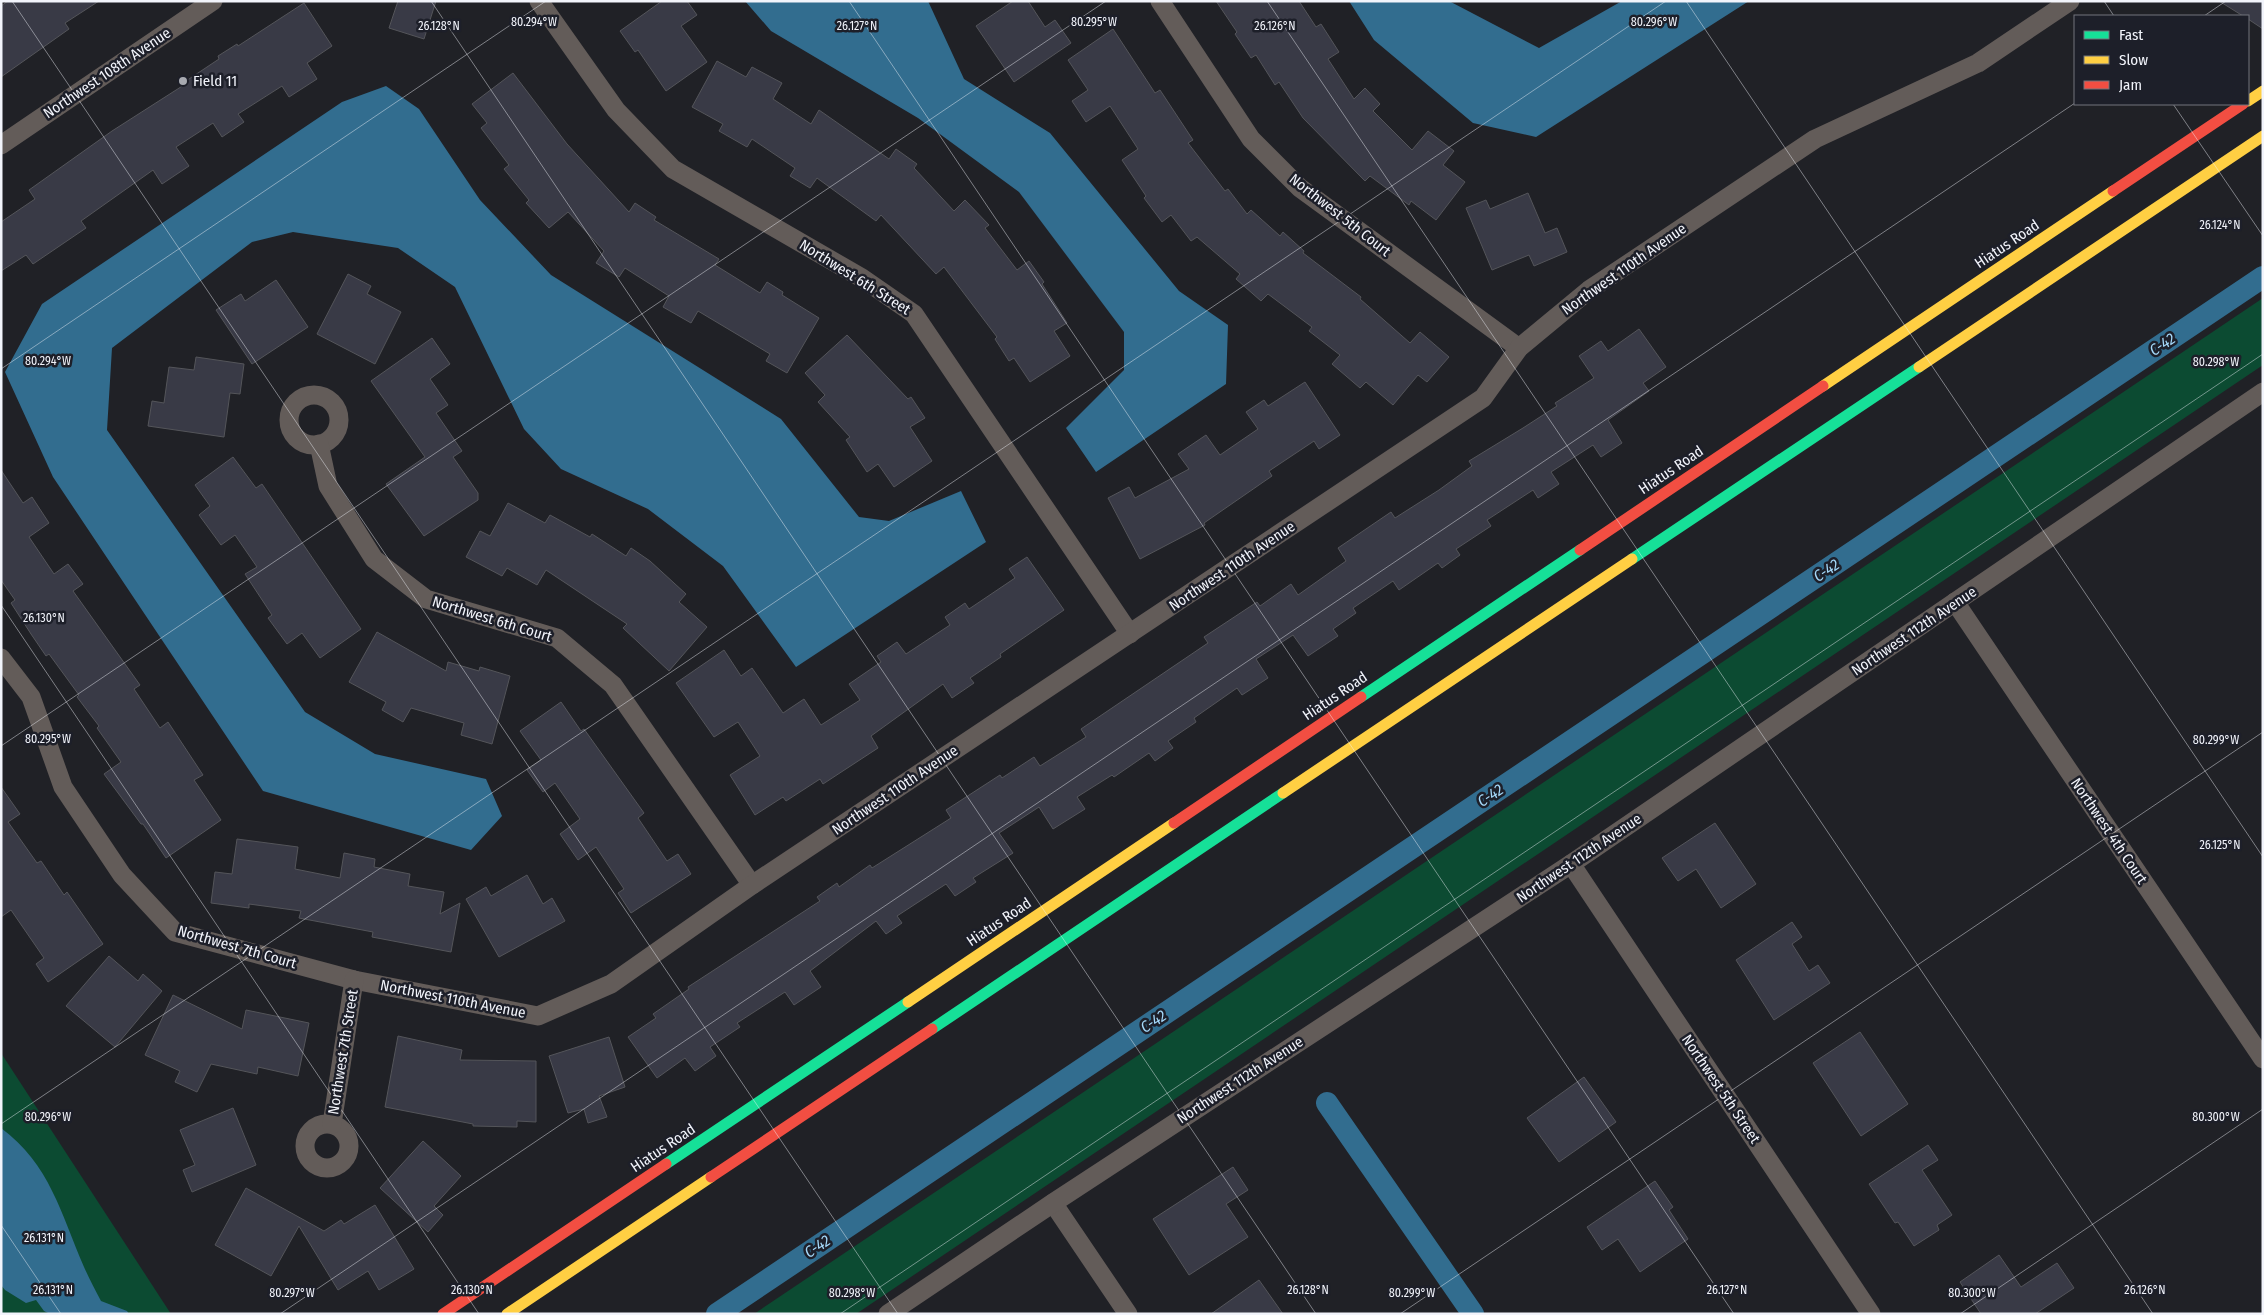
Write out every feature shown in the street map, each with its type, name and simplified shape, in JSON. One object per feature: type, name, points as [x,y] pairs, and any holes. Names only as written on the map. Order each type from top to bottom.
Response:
[{"type":"main road","points":[[2249,100],[2263,90]]},
{"type":"main road","name":"Hiatus Road","points":[[443,1314],[1637,516],[2242,105]]},
{"type":"main road","points":[[507,1314],[1652,540],[2263,136]]},
{"type":"street","name":"Northwest 108th Avenue","points":[[1,145],[213,1]]},
{"type":"street","name":"Northwest 6th Street","points":[[539,1],[616,110],[673,168],[862,278],[914,314],[1130,634]]},
{"type":"street","name":"Northwest 5th Court","points":[[1160,1],[1251,139],[1300,188],[1519,348]]},
{"type":"street","name":"Northwest 110th Avenue","points":[[354,980],[538,1016],[611,984],[752,885],[1483,398],[1519,348],[1589,290],[1815,139],[1978,63],[2070,1]]},
{"type":"street","name":"Northwest 112th Avenue","points":[[888,1314],[1053,1203],[1570,864],[2263,392]]},
{"type":"street","name":"Northwest 6th Court","points":[[319,444],[328,486],[374,558],[426,599],[557,638],[613,685],[752,885]]},
{"type":"street","name":"Northwest 4th Court","points":[[1955,602],[2263,1059]]},
{"type":"street","name":"Northwest 7th Court","points":[[1,658],[31,697],[63,787],[122,875],[175,932],[354,980]]},
{"type":"street","name":"Northwest 5th Street","points":[[1570,864],[1871,1314]]},
{"type":"street","name":"Northwest 7th Street","points":[[332,1124],[354,980]]},
{"type":"street","points":[[1053,1203],[1128,1314]]},
{"type":"green space","points":[[2263,298],[2263,365],[856,1314],[754,1314]]},
{"type":"green space","points":[[1,1053],[171,1314],[1,1314]]},
{"type":"water","points":[[745,1],[928,1],[964,79],[1050,133],[1179,291],[1228,325],[1226,384],[1096,472],[1066,428],[1124,370],[1124,332],[1019,192],[918,118],[771,31]]},
{"type":"water","points":[[1349,1],[1449,1],[1539,48],[1622,1],[1749,1],[1536,137],[1473,123],[1374,40]]},
{"type":"water","points":[[386,86],[419,109],[480,200],[551,275],[781,419],[859,517],[889,521],[961,491],[986,542],[796,667],[723,566],[648,509],[561,469],[524,429],[455,287],[398,248],[293,232],[252,242],[112,348],[107,430],[305,712],[375,754],[486,779],[502,816],[471,850],[263,791],[53,477],[5,372],[42,304],[342,102]]},
{"type":"water","points":[[1,1128],[18,1142],[43,1174],[61,1209],[84,1267],[101,1301],[127,1311],[129,1314],[50,1314],[44,1311],[36,1300],[26,1303],[5,1290],[1,1285]]},
{"type":"building","points":[[8,1],[99,1],[65,23],[69,29],[1,77],[1,6]]},
{"type":"building","points":[[398,1],[436,1],[424,39],[389,28]]},
{"type":"building","points":[[662,1],[687,1],[697,15],[681,26],[707,62],[666,91],[638,50],[635,52],[620,31]]},
{"type":"building","points":[[1013,1],[1028,1],[1045,27],[1055,20],[1071,43],[1014,82],[976,26]]},
{"type":"building","points":[[1216,1],[1299,1],[1316,27],[1321,24],[1339,52],[1328,59],[1354,99],[1365,88],[1380,104],[1373,111],[1412,150],[1428,131],[1454,151],[1443,165],[1465,182],[1436,220],[1411,201],[1409,205],[1370,176],[1365,181],[1303,118],[1279,82],[1275,85],[1256,55],[1251,58],[1235,34],[1237,32]]},
{"type":"building","points":[[2219,1],[2263,1],[2263,29],[2249,20],[2249,15],[2241,15]]},
{"type":"building","points":[[304,3],[332,46],[307,63],[317,79],[289,97],[282,86],[238,114],[244,122],[222,137],[213,123],[176,147],[189,166],[162,184],[153,170],[81,221],[86,228],[33,264],[26,255],[1,271],[1,222],[35,199],[29,190],[112,131],[187,83],[186,81],[219,59],[218,56],[237,44],[238,46]]},
{"type":"building","points":[[1113,29],[1155,93],[1160,90],[1193,140],[1188,143],[1225,191],[1228,189],[1247,214],[1251,210],[1280,236],[1283,232],[1304,251],[1303,253],[1361,297],[1360,299],[1410,343],[1420,332],[1449,357],[1427,382],[1418,375],[1393,405],[1366,382],[1360,388],[1332,364],[1340,355],[1309,331],[1312,327],[1268,294],[1261,301],[1236,279],[1240,274],[1197,237],[1191,241],[1171,215],[1162,222],[1144,198],[1146,196],[1122,160],[1138,149],[1110,106],[1086,122],[1072,101],[1088,90],[1068,60]]},
{"type":"building","points":[[717,61],[746,77],[752,67],[782,83],[773,99],[811,124],[819,110],[889,159],[896,149],[917,164],[914,168],[954,211],[965,200],[989,225],[985,228],[1017,270],[1029,261],[1044,282],[1042,284],[1067,323],[1054,331],[1070,356],[1030,382],[1014,358],[1009,361],[995,339],[997,337],[944,267],[936,274],[881,215],[876,221],[817,178],[810,188],[790,176],[795,168],[752,139],[747,147],[719,131],[723,124],[692,107]]},
{"type":"building","points":[[513,73],[567,144],[629,212],[635,203],[656,217],[654,220],[719,259],[715,265],[760,293],[767,282],[783,292],[782,295],[819,318],[787,373],[766,361],[770,354],[698,311],[691,323],[663,307],[669,296],[625,268],[619,277],[596,263],[604,251],[568,212],[549,228],[526,203],[529,200],[504,169],[509,165],[481,128],[487,123],[472,104]]},
{"type":"building","points":[[1528,193],[1545,233],[1557,228],[1567,252],[1534,266],[1529,255],[1492,270],[1466,208],[1486,200],[1490,209]]},
{"type":"building","points":[[348,274],[371,286],[367,294],[401,312],[375,364],[317,334]]},
{"type":"building","points":[[276,280],[308,327],[252,364],[216,310],[241,294],[245,301]]},
{"type":"building","points":[[1639,329],[1666,367],[1643,383],[1649,391],[1608,420],[1622,443],[1601,457],[1593,445],[1551,472],[1559,484],[1538,498],[1533,490],[1487,520],[1491,526],[1456,549],[1460,555],[1442,568],[1438,563],[1399,590],[1393,581],[1353,608],[1356,613],[1333,629],[1338,636],[1308,656],[1293,635],[1256,659],[1268,678],[1242,695],[1237,688],[1194,718],[1196,722],[1168,741],[1173,748],[1155,761],[1149,753],[1114,777],[1112,775],[1077,797],[1085,809],[1053,829],[1039,807],[999,833],[1013,853],[973,878],[976,882],[955,896],[946,884],[897,916],[902,923],[886,934],[876,921],[810,971],[821,987],[794,1005],[785,992],[737,1023],[740,1027],[710,1047],[716,1056],[695,1071],[685,1058],[657,1078],[628,1037],[656,1018],[653,1014],[689,989],[688,987],[820,901],[817,897],[837,883],[839,887],[870,865],[872,868],[951,818],[946,810],[1000,775],[1002,778],[1034,757],[1040,766],[1086,737],[1081,729],[1208,643],[1204,637],[1257,602],[1260,606],[1291,584],[1298,595],[1346,561],[1338,548],[1391,512],[1395,518],[1439,490],[1472,466],[1469,461],[1557,406],[1555,403],[1594,378],[1579,356],[1601,341],[1608,351]]},
{"type":"building","points":[[847,335],[908,399],[911,397],[925,418],[910,427],[932,461],[894,487],[878,464],[867,472],[846,440],[850,437],[818,402],[825,395],[805,373]]},
{"type":"building","points":[[432,338],[450,364],[430,379],[448,405],[436,413],[462,451],[453,457],[478,493],[478,500],[424,536],[386,484],[425,457],[371,381]]},
{"type":"building","points":[[196,357],[244,364],[240,394],[230,393],[224,437],[148,426],[152,401],[164,403],[169,367],[194,370]]},
{"type":"building","points":[[1305,382],[1340,435],[1319,449],[1314,441],[1269,471],[1272,476],[1204,523],[1205,525],[1140,559],[1108,498],[1129,487],[1135,498],[1189,469],[1178,454],[1206,435],[1220,455],[1258,429],[1246,412],[1264,400],[1268,406]]},
{"type":"building","points":[[233,457],[256,488],[262,484],[361,629],[320,658],[302,633],[287,644],[268,618],[272,615],[245,574],[257,567],[235,535],[221,545],[199,515],[210,506],[195,485]]},
{"type":"building","points":[[1,470],[23,503],[32,497],[49,523],[29,537],[54,574],[68,564],[83,584],[73,591],[140,685],[134,689],[160,728],[168,722],[203,775],[194,780],[221,820],[166,858],[143,824],[141,824],[104,774],[121,762],[97,728],[99,726],[77,697],[79,695],[49,654],[46,656],[31,634],[11,603],[15,600],[1,580]]},
{"type":"building","points":[[508,503],[545,523],[550,515],[590,537],[592,534],[626,556],[631,548],[650,561],[686,594],[679,602],[707,627],[669,671],[623,628],[627,624],[546,570],[537,585],[507,568],[502,576],[466,557],[480,531],[490,536]]},
{"type":"building","points":[[1027,557],[1064,610],[1000,654],[1001,657],[970,678],[974,683],[952,698],[943,684],[871,736],[878,748],[823,784],[820,779],[786,801],[783,797],[755,815],[730,775],[760,756],[738,722],[714,737],[676,683],[724,650],[741,676],[752,668],[783,713],[804,699],[821,725],[860,700],[849,684],[881,662],[877,656],[897,642],[906,654],[950,625],[945,617],[965,603],[969,609],[1015,578],[1009,569]]},
{"type":"building","points":[[377,632],[446,671],[448,662],[479,671],[480,667],[510,676],[492,744],[461,735],[464,723],[411,708],[403,722],[382,710],[386,702],[349,682]]},
{"type":"building","points":[[561,702],[581,731],[584,729],[644,813],[638,818],[667,861],[678,854],[691,874],[631,913],[618,893],[624,889],[596,847],[578,860],[560,834],[580,819],[555,783],[543,792],[527,770],[541,760],[520,731]]},
{"type":"building","points":[[1,787],[20,814],[8,822],[37,863],[41,861],[64,895],[67,892],[103,944],[48,982],[36,964],[44,958],[11,910],[1,917]]},
{"type":"building","points":[[1715,823],[1756,884],[1721,908],[1696,869],[1678,881],[1662,858]]},
{"type":"building","points":[[237,839],[298,847],[295,869],[340,878],[344,853],[375,859],[374,867],[410,874],[408,886],[444,892],[440,914],[460,903],[451,952],[372,937],[373,932],[299,918],[301,911],[249,904],[249,908],[211,903],[215,872],[232,874]]},
{"type":"building","points":[[527,875],[543,904],[552,898],[565,921],[499,957],[466,899],[486,887],[491,896]]},
{"type":"building","points":[[1792,922],[1802,937],[1792,944],[1809,971],[1818,965],[1830,983],[1774,1020],[1736,960]]},
{"type":"building","points":[[109,956],[138,981],[143,974],[162,991],[115,1047],[66,1006]]},
{"type":"building","points":[[173,995],[242,1029],[246,1010],[309,1023],[298,1076],[258,1067],[257,1074],[211,1064],[197,1092],[175,1082],[180,1071],[145,1055]]},
{"type":"building","points":[[1860,1032],[1908,1104],[1861,1136],[1813,1063]]},
{"type":"building","points":[[398,1036],[462,1050],[460,1060],[536,1061],[536,1122],[517,1121],[517,1127],[473,1126],[473,1124],[385,1107]]},
{"type":"building","points":[[609,1037],[625,1087],[599,1096],[607,1117],[588,1123],[584,1109],[568,1113],[549,1056]]},
{"type":"building","points":[[1584,1077],[1616,1122],[1559,1162],[1527,1118]]},
{"type":"building","points":[[233,1108],[256,1165],[192,1192],[183,1170],[195,1165],[180,1130]]},
{"type":"building","points":[[423,1141],[461,1176],[434,1206],[443,1215],[428,1232],[380,1188]]},
{"type":"building","points":[[1928,1145],[1938,1160],[1922,1170],[1952,1215],[1937,1225],[1939,1230],[1914,1246],[1898,1222],[1895,1223],[1869,1184]]},
{"type":"building","points":[[1233,1167],[1248,1190],[1226,1204],[1248,1237],[1189,1275],[1153,1219]]},
{"type":"building","points":[[1655,1181],[1673,1207],[1669,1210],[1688,1239],[1640,1272],[1618,1239],[1602,1250],[1587,1227]]},
{"type":"building","points":[[246,1188],[324,1231],[341,1220],[344,1224],[375,1205],[414,1269],[379,1290],[368,1271],[338,1290],[299,1226],[271,1276],[215,1245]]},
{"type":"building","points":[[1999,1255],[2021,1287],[2057,1263],[2074,1288],[2035,1314],[1981,1314],[1960,1282]]},
{"type":"building","points":[[1259,1280],[1283,1314],[1211,1314]]},
{"type":"waterway","name":"C-42","points":[[717,1314],[2263,277]]},
{"type":"waterway","points":[[1327,1103],[1473,1314]]},
{"type":"traffic: fast","points":[[1632,559],[1919,367]]},
{"type":"traffic: fast","points":[[1361,697],[1580,550]]},
{"type":"traffic: fast","points":[[932,1029],[1283,793]]},
{"type":"traffic: fast","points":[[666,1164],[908,1002]]},
{"type":"traffic: slow","points":[[2249,100],[2263,91]]},
{"type":"traffic: slow","points":[[1919,367],[2263,136]]},
{"type":"traffic: slow","points":[[1823,386],[2113,191]]},
{"type":"traffic: slow","points":[[1283,793],[1632,559]]},
{"type":"traffic: slow","points":[[908,1002],[1174,823]]},
{"type":"traffic: slow","points":[[507,1314],[711,1177]]},
{"type":"traffic: jam","points":[[2113,191],[2242,105]]},
{"type":"traffic: jam","points":[[1580,550],[1823,386]]},
{"type":"traffic: jam","points":[[1174,823],[1361,697]]},
{"type":"traffic: jam","points":[[711,1177],[932,1029]]},
{"type":"traffic: jam","points":[[443,1314],[666,1164]]},
{"type":"place","name":"Field 11","points":[[183,81]]}]
